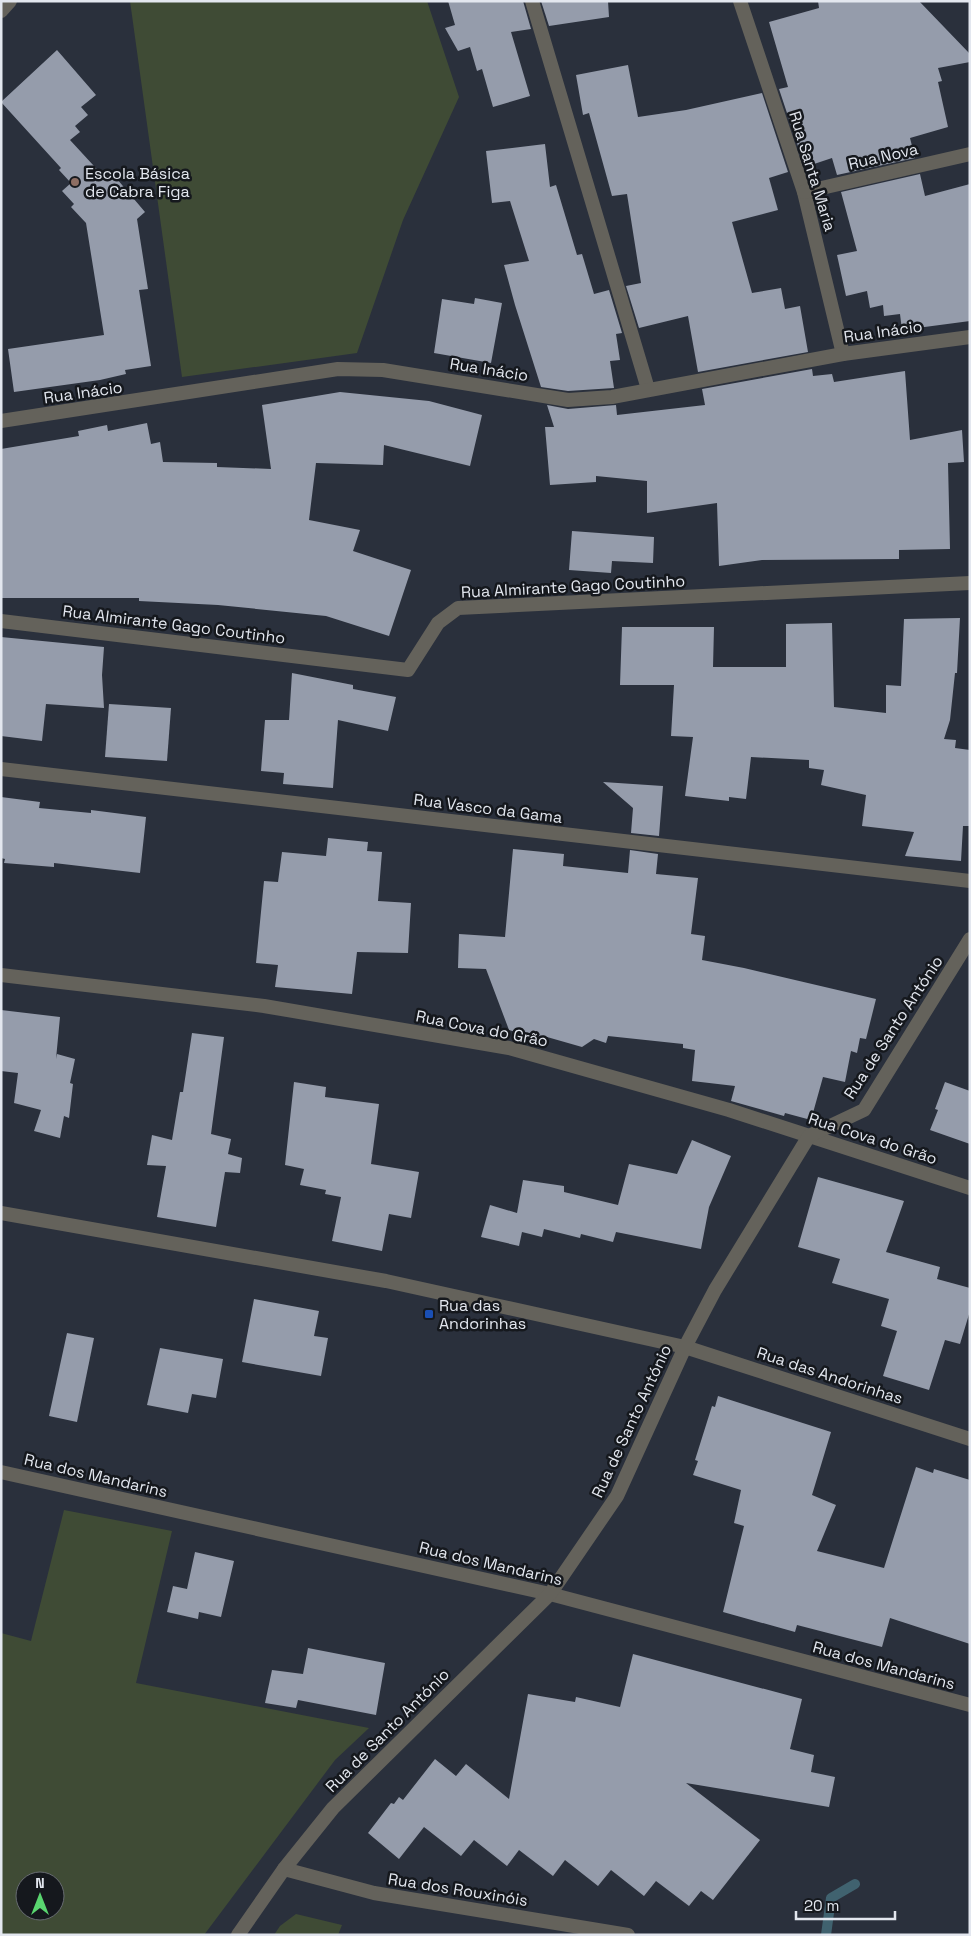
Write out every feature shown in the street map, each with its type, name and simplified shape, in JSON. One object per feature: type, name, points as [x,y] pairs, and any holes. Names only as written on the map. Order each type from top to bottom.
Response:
[{"type":"street","points":[[1,10],[10,1]]},
{"type":"street","points":[[532,1],[648,389]]},
{"type":"street","name":"Rua Santa Maria","points":[[740,1],[804,192],[843,354]]},
{"type":"street","name":"Rua Nova","points":[[804,192],[970,154]]},
{"type":"street","name":"Rua Inácio","points":[[1,421],[338,369],[383,370],[568,400],[612,398],[648,389],[843,354],[970,337]]},
{"type":"street","name":"Rua Almirante Gago Coutinho","points":[[1,621],[408,670],[438,622],[458,608],[970,583]]},
{"type":"street","name":"Rua Vasco da Gama","points":[[1,769],[970,881]]},
{"type":"street","name":"Rua de Santo António","points":[[238,1935],[284,1869],[333,1808],[550,1594],[617,1496],[685,1347],[714,1290],[809,1136],[864,1110],[970,939]]},
{"type":"street","name":"Rua Cova do Grão","points":[[1,975],[264,1006],[509,1048],[729,1110],[970,1188]]},
{"type":"street","name":"Rua das Andorinhas","points":[[1,1213],[386,1281],[685,1347],[970,1439]]},
{"type":"street","name":"Rua dos Mandarins","points":[[1,1472],[550,1594],[970,1706]]},
{"type":"street","name":"Rua dos Rouxinóis","points":[[284,1869],[374,1893],[628,1935]]},
{"type":"green space","points":[[130,1],[427,1],[459,97],[403,220],[357,353],[182,377]]},
{"type":"green space","points":[[64,1510],[172,1531],[136,1683],[369,1728],[335,1760],[204,1935],[1,1935],[1,1633],[31,1641]]},
{"type":"green space","points":[[296,1914],[342,1925],[338,1935],[274,1935],[280,1926]]},
{"type":"building","points":[[448,1],[523,1],[531,29],[511,32],[530,96],[493,107],[482,69],[477,71],[470,47],[458,51],[445,28],[455,25]]},
{"type":"building","points":[[541,1],[608,1],[609,17],[549,26]]},
{"type":"building","points":[[818,1],[919,1],[970,54],[970,62],[938,68],[942,81],[938,82],[948,127],[910,138],[915,158],[837,175],[832,158],[805,167],[779,89],[788,87],[769,22],[819,8]]},
{"type":"building","points":[[57,50],[96,95],[81,107],[88,115],[75,126],[80,132],[70,140],[105,178],[111,172],[145,212],[137,219],[148,289],[139,290],[151,366],[125,370],[126,374],[100,380],[14,392],[8,349],[104,335],[86,223],[71,207],[74,204],[62,191],[71,183],[59,170],[61,168],[1,102]]},
{"type":"building","points":[[628,65],[638,117],[686,110],[762,93],[788,172],[769,178],[778,210],[732,222],[752,293],[781,288],[785,309],[800,306],[808,352],[698,372],[688,316],[639,328],[626,286],[641,283],[627,194],[612,196],[589,113],[583,115],[576,75]]},
{"type":"building","points":[[545,144],[550,187],[556,185],[577,255],[582,254],[594,294],[609,290],[622,333],[616,334],[620,360],[610,361],[614,388],[568,391],[541,387],[515,305],[504,265],[529,261],[510,201],[492,203],[486,151]]},
{"type":"building","points":[[920,174],[925,196],[970,184],[970,321],[902,330],[900,314],[884,316],[883,305],[870,308],[867,291],[846,296],[837,255],[857,251],[841,192]]},
{"type":"building","points":[[475,298],[502,303],[491,363],[434,353],[442,299],[474,304]]},
{"type":"building","points":[[812,369],[813,376],[832,374],[834,382],[905,371],[910,440],[962,430],[964,462],[948,463],[950,549],[899,550],[899,559],[762,560],[719,566],[717,503],[647,513],[647,481],[596,476],[596,482],[550,485],[545,427],[554,427],[547,405],[568,409],[616,405],[617,415],[705,405],[702,389]]},
{"type":"building","points":[[340,392],[429,401],[482,415],[470,466],[384,445],[383,465],[316,463],[309,520],[360,530],[353,551],[411,570],[389,636],[326,616],[218,605],[139,601],[139,598],[1,598],[1,449],[79,436],[78,431],[107,425],[108,431],[147,423],[151,444],[160,442],[163,462],[217,463],[217,467],[271,469],[262,405]]},
{"type":"building","points":[[572,531],[654,537],[653,563],[612,561],[611,573],[569,570]]},
{"type":"building","points":[[960,618],[957,673],[955,673],[950,720],[944,739],[956,740],[955,748],[970,750],[970,826],[963,826],[961,861],[905,856],[914,832],[862,826],[866,795],[821,785],[824,770],[809,768],[809,760],[751,757],[746,799],[729,797],[729,801],[685,796],[693,737],[671,736],[674,685],[620,685],[622,627],[714,627],[713,667],[786,667],[786,624],[832,623],[834,707],[886,713],[886,685],[901,686],[904,619]]},
{"type":"building","points":[[1,637],[104,647],[102,675],[104,708],[46,704],[42,741],[1,736]]},
{"type":"building","points":[[292,673],[353,685],[353,689],[396,697],[388,731],[338,720],[333,788],[283,784],[284,773],[261,771],[265,720],[289,720]]},
{"type":"building","points":[[109,704],[171,708],[167,761],[105,757]]},
{"type":"building","points":[[603,782],[663,786],[659,836],[631,833],[633,808]]},
{"type":"building","points":[[1,797],[40,802],[39,808],[91,813],[91,810],[146,817],[140,873],[54,863],[54,867],[4,863],[5,859],[1,858]]},
{"type":"building","points":[[328,838],[368,842],[367,851],[382,852],[378,901],[411,903],[408,953],[357,952],[352,994],[275,987],[278,965],[256,963],[264,881],[278,882],[282,852],[326,856]]},
{"type":"building","points":[[513,849],[564,854],[563,866],[628,873],[630,850],[658,854],[656,874],[698,878],[691,934],[705,936],[702,960],[876,999],[866,1039],[860,1038],[857,1053],[851,1051],[845,1082],[823,1077],[811,1120],[785,1113],[784,1116],[731,1101],[735,1086],[692,1081],[695,1050],[683,1048],[683,1044],[608,1036],[606,1043],[594,1039],[582,1047],[547,1037],[546,1041],[509,1030],[486,969],[458,968],[459,934],[505,937]]},
{"type":"building","points":[[1,1010],[60,1017],[56,1059],[57,1054],[75,1059],[70,1083],[73,1084],[69,1118],[64,1116],[60,1138],[34,1131],[41,1110],[14,1103],[18,1073],[1,1071]]},
{"type":"building","points":[[192,1033],[224,1037],[211,1134],[231,1139],[228,1154],[242,1158],[240,1173],[225,1172],[216,1227],[157,1217],[166,1166],[147,1165],[152,1135],[172,1140],[180,1092],[183,1092]]},
{"type":"building","points":[[294,1082],[326,1087],[325,1097],[379,1104],[371,1164],[419,1172],[411,1218],[389,1214],[382,1251],[332,1241],[341,1197],[325,1194],[326,1190],[300,1185],[304,1169],[285,1165]]},
{"type":"building","points":[[945,1082],[970,1091],[970,1144],[930,1130],[938,1110],[935,1109]]},
{"type":"building","points":[[692,1140],[731,1156],[709,1207],[701,1249],[616,1232],[613,1242],[581,1234],[580,1238],[544,1229],[542,1237],[522,1232],[519,1246],[481,1237],[490,1205],[517,1213],[523,1180],[564,1186],[564,1192],[618,1205],[629,1164],[677,1174]]},
{"type":"building","points":[[818,1177],[904,1201],[886,1252],[940,1267],[937,1279],[970,1288],[970,1311],[960,1344],[945,1340],[929,1390],[883,1376],[897,1331],[881,1326],[889,1299],[832,1283],[840,1259],[798,1247]]},
{"type":"building","points":[[254,1299],[319,1311],[314,1336],[328,1338],[321,1376],[242,1362]]},
{"type":"building","points":[[67,1333],[94,1338],[77,1422],[49,1416]]},
{"type":"building","points":[[160,1348],[223,1359],[216,1398],[192,1394],[188,1413],[147,1405]]},
{"type":"building","points":[[718,1396],[831,1432],[812,1495],[836,1505],[817,1551],[884,1568],[916,1467],[933,1473],[934,1469],[970,1480],[970,1644],[890,1618],[882,1647],[797,1625],[795,1632],[723,1612],[744,1526],[734,1523],[741,1490],[693,1475],[698,1461],[695,1460],[712,1406],[715,1407]]},
{"type":"building","points":[[195,1552],[234,1561],[221,1617],[199,1612],[198,1619],[167,1612],[173,1586],[187,1589]]},
{"type":"building","points":[[308,1648],[385,1663],[376,1715],[298,1700],[296,1708],[265,1703],[272,1670],[303,1674]]},
{"type":"building","points":[[633,1654],[802,1699],[790,1749],[814,1755],[811,1772],[835,1777],[829,1807],[686,1783],[760,1840],[713,1900],[701,1891],[689,1906],[656,1881],[644,1896],[611,1870],[598,1886],[565,1860],[553,1876],[519,1850],[507,1866],[474,1840],[461,1856],[424,1827],[399,1859],[368,1833],[391,1803],[394,1804],[399,1797],[403,1800],[435,1759],[456,1776],[466,1764],[509,1799],[528,1694],[575,1702],[576,1697],[620,1707]]},
{"type":"waterway","points":[[826,1935],[831,1898],[855,1884]]},
{"type":"place","name":"Escola Básica de Cabra Figa","points":[[75,182]]},
{"type":"place","name":"Rua das Andorinhas","points":[[429,1314]]}]
